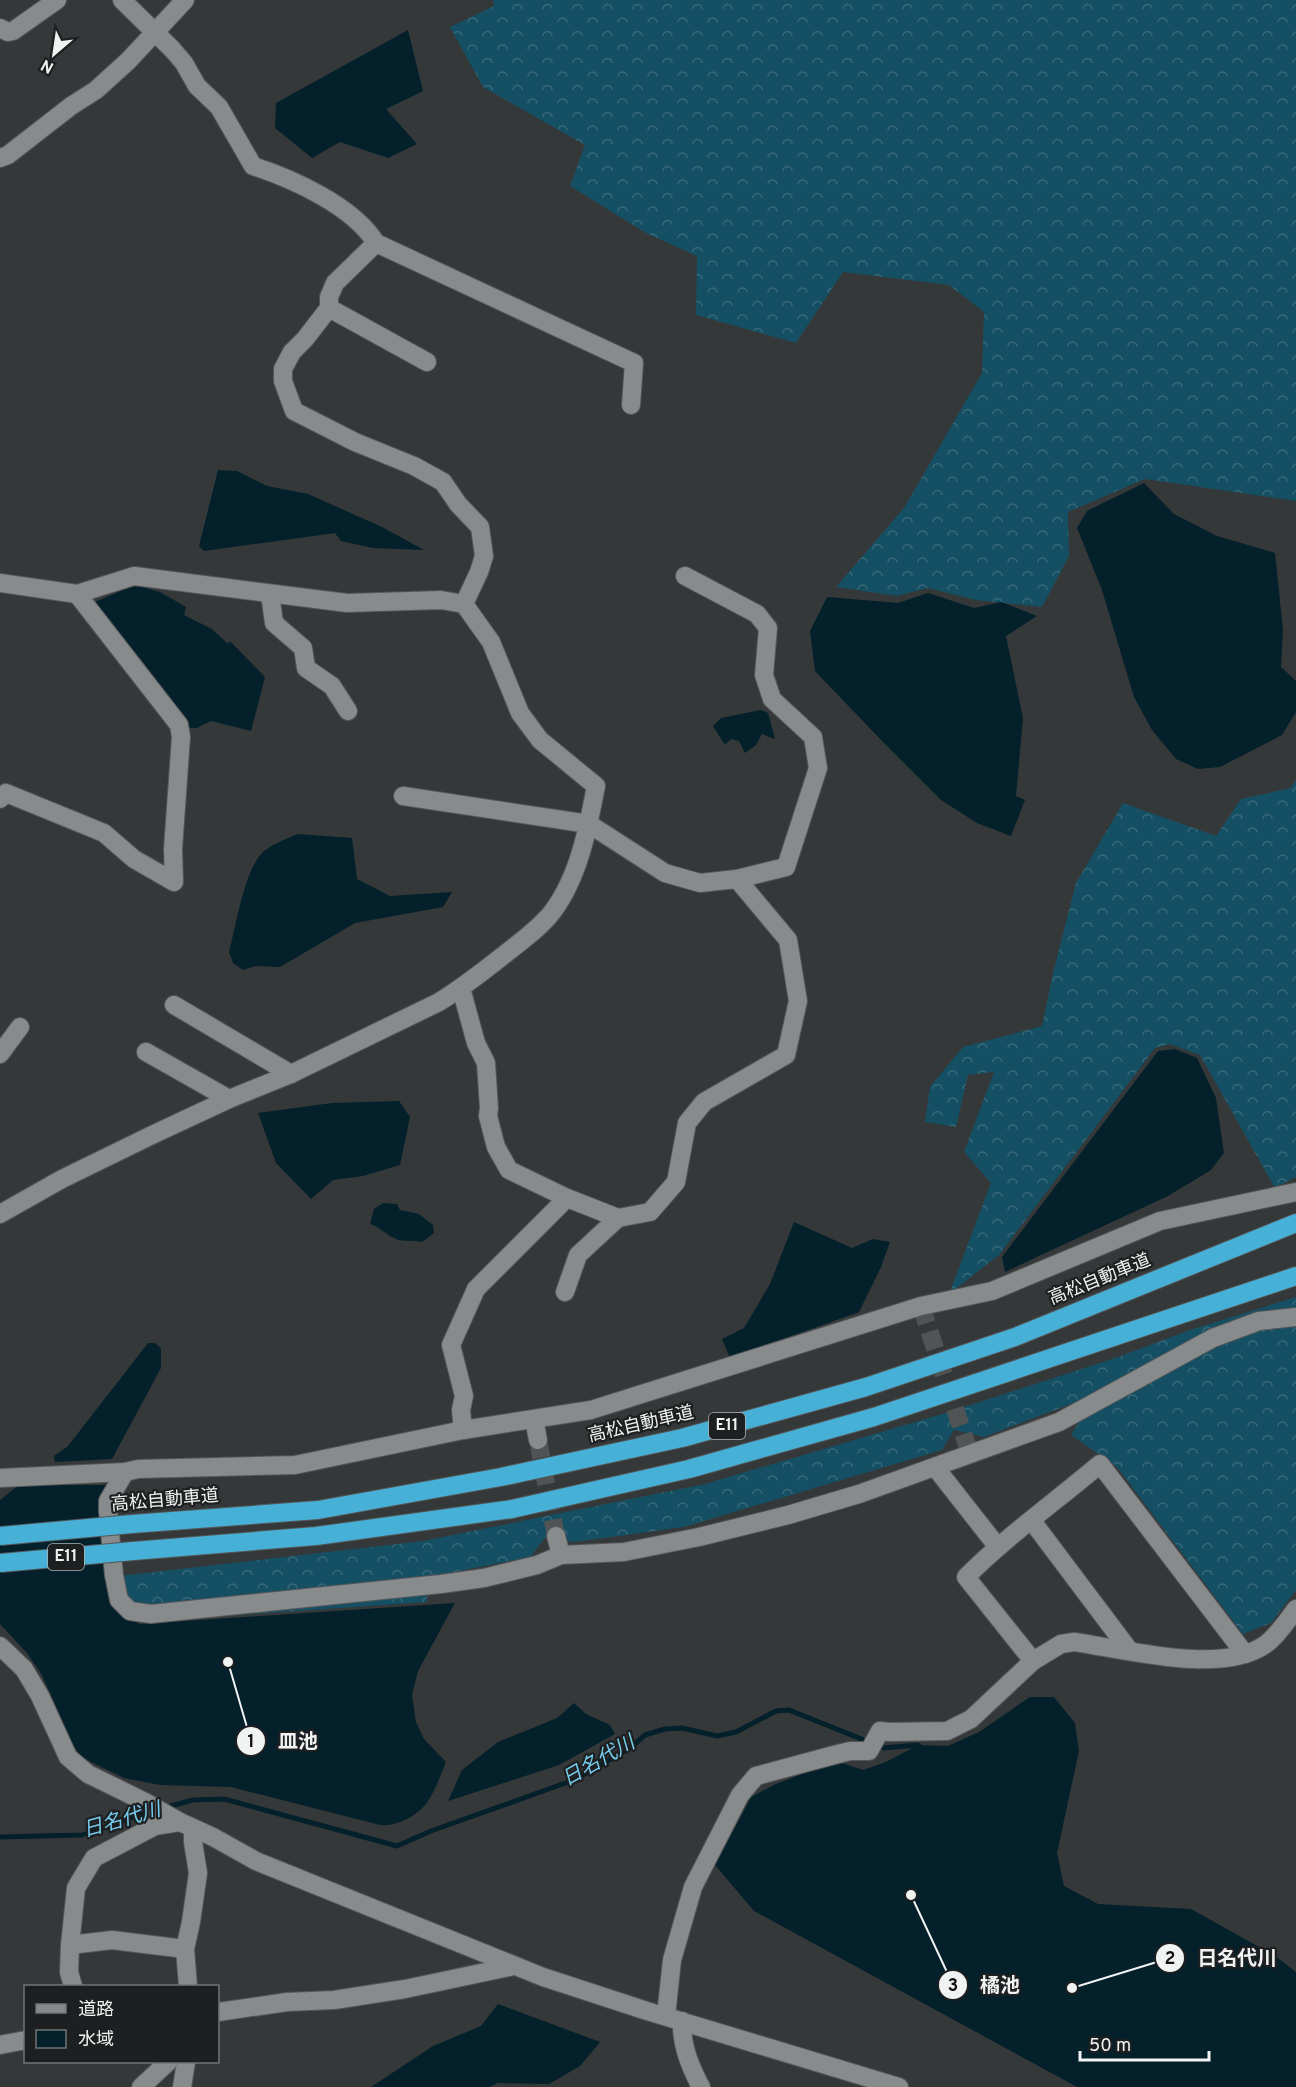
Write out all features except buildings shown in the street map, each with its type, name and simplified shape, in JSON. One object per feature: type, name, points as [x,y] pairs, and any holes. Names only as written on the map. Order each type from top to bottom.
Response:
[{"type":"highway","name":"高松自動車道","points":[[0,1536],[318,1510],[501,1477],[682,1438],[866,1387],[1015,1337],[1296,1223]]},
{"type":"highway","name":"E11","points":[[0,1563],[316,1536],[512,1509],[689,1469],[874,1417],[1296,1276]]},
{"type":"street","points":[[0,28],[8,32],[13,31],[57,0]]},
{"type":"street","points":[[122,0],[172,49],[184,63],[197,86],[219,107],[253,166],[284,176],[342,210],[369,232],[376,243],[634,363],[631,405]]},
{"type":"street","points":[[0,158],[8,155],[71,106],[96,90],[128,61],[185,0]]},
{"type":"street","points":[[376,243],[335,283],[329,297],[329,308],[292,352],[283,369],[283,381],[294,411],[355,442],[414,466],[443,482],[458,504],[480,527],[484,556],[464,604]]},
{"type":"street","points":[[329,308],[427,362]]},
{"type":"street","points":[[0,583],[77,594],[134,576],[347,603],[441,600],[464,604],[491,642],[520,713],[540,740],[596,786],[589,824],[571,879],[553,912],[528,936],[461,988],[389,1027],[291,1074],[229,1099],[62,1179],[0,1214]]},
{"type":"street","points":[[403,796],[589,824],[665,873],[700,883],[737,879],[786,867],[818,768],[813,737],[772,699],[764,675],[768,628],[757,614],[685,576]]},
{"type":"street","points":[[0,799],[6,793],[104,833],[134,860],[174,882],[173,849],[181,737],[179,725],[77,594]]},
{"type":"street","points":[[270,594],[274,623],[303,648],[306,668],[332,686],[348,711]]},
{"type":"street","points":[[461,988],[476,1043],[486,1063],[488,1116],[496,1147],[509,1170],[567,1198],[618,1218],[650,1212],[676,1182],[687,1123],[704,1102],[786,1055],[798,1001],[788,940],[737,879]]},
{"type":"street","points":[[174,1005],[291,1074]]},
{"type":"street","points":[[0,1054],[20,1027]]},
{"type":"street","points":[[146,1052],[229,1099]]},
{"type":"street","points":[[0,1478],[124,1472],[138,1469],[295,1465],[463,1430],[591,1410],[921,1306],[992,1291],[1161,1221],[1296,1192]]},
{"type":"street","points":[[463,1430],[460,1410],[464,1396],[451,1345],[471,1299],[476,1289],[567,1198]]},
{"type":"street","points":[[565,1293],[578,1255],[618,1218]]},
{"type":"street","points":[[124,1472],[108,1501],[108,1511],[114,1575],[119,1600],[130,1611],[151,1614],[441,1584],[537,1565],[561,1555],[624,1551],[699,1537],[788,1515],[859,1494],[1059,1422],[1213,1338],[1259,1321],[1296,1317]]},
{"type":"street","points":[[534,1419],[538,1440]]},
{"type":"street","points":[[1033,1661],[966,1577],[997,1546],[1032,1521],[1100,1464],[1245,1654]]},
{"type":"street","points":[[935,1467],[997,1546]]},
{"type":"street","points":[[1032,1521],[1129,1650]]},
{"type":"street","points":[[556,1536],[561,1555]]},
{"type":"street","points":[[700,2087],[674,2018],[672,1960],[693,1887],[740,1795],[756,1776],[873,1744],[880,1731],[947,1731],[971,1719],[1033,1661],[1061,1644],[1074,1642],[1164,1658],[1220,1658],[1245,1654],[1266,1644],[1296,1609]]},
{"type":"street","points":[[0,1646],[24,1669],[40,1696],[68,1758],[88,1774],[256,1861],[514,1966],[647,2011],[899,2087]]},
{"type":"street","points":[[73,1985],[69,1972],[76,1888],[94,1858],[154,1826],[180,1822]]},
{"type":"street","points":[[180,1822],[193,1842],[198,1873],[185,1949],[188,1985]]},
{"type":"street","points":[[70,1945],[112,1940],[185,1949]]},
{"type":"street","points":[[219,2012],[287,2002],[334,2000],[405,1989],[514,1966]]},
{"type":"street","points":[[0,2045],[24,2040]]},
{"type":"street","points":[[141,2087],[166,2063]]},
{"type":"street","points":[[182,2087],[186,2063]]},
{"type":"green space","points":[[493,0],[1296,0],[1296,501],[1145,479],[1068,512],[1069,556],[1042,607],[976,600],[928,588],[897,596],[836,587],[904,508],[982,373],[984,312],[949,285],[843,272],[796,343],[696,315],[697,256],[646,233],[570,186],[585,145],[483,87],[450,27],[494,6]]},
{"type":"green space","points":[[1296,780],[1296,1177],[1275,1188],[1200,1055],[1170,1044],[1155,1048],[999,1255],[949,1294],[991,1183],[964,1152],[994,1072],[968,1075],[956,1127],[925,1122],[930,1087],[963,1047],[1042,1026],[1076,883],[1123,803],[1216,836],[1241,799],[1291,788]]},
{"type":"green space","points":[[1296,1297],[1296,1590],[1271,1623],[1243,1634],[1117,1467],[1071,1435],[1082,1417],[1071,1404],[984,1437],[954,1430],[942,1450],[684,1527],[575,1542],[545,1538],[530,1557],[429,1577],[427,1602],[167,1620],[127,1601],[119,1576],[423,1541],[705,1484],[949,1412],[1118,1357],[1190,1330]]},
{"type":"water","points":[[408,30],[423,91],[386,109],[417,144],[388,158],[340,142],[312,158],[275,128],[276,103]]},
{"type":"water","points":[[218,470],[237,471],[267,486],[308,494],[382,527],[424,550],[373,548],[341,541],[335,533],[204,551],[199,546]]},
{"type":"water","points":[[1144,483],[1174,514],[1217,536],[1275,553],[1283,630],[1281,667],[1296,681],[1296,712],[1282,735],[1220,767],[1198,769],[1176,759],[1152,730],[1134,697],[1102,590],[1077,528],[1087,511]]},
{"type":"water","points":[[135,585],[160,592],[186,607],[184,615],[212,629],[227,643],[231,642],[265,677],[251,731],[211,721],[197,728],[187,728],[95,602]]},
{"type":"water","points":[[928,593],[974,608],[1001,602],[1037,616],[1006,636],[1023,718],[1016,796],[1025,800],[1011,836],[977,823],[941,800],[815,671],[810,631],[827,597],[898,603]]},
{"type":"water","points":[[761,710],[768,713],[775,739],[762,734],[756,745],[745,753],[739,741],[731,739],[725,745],[713,726],[721,718]]},
{"type":"water","points":[[298,834],[352,838],[357,879],[390,896],[452,892],[443,907],[355,923],[280,967],[256,966],[243,970],[233,963],[229,952],[246,883],[257,859],[264,851]]},
{"type":"water","points":[[1175,1049],[1197,1058],[1216,1098],[1224,1153],[1211,1170],[1168,1196],[1005,1272],[1002,1257],[1158,1051]]},
{"type":"water","points":[[399,1101],[410,1117],[400,1165],[363,1176],[333,1180],[311,1199],[276,1163],[258,1113],[332,1103]]},
{"type":"water","points":[[383,1203],[397,1204],[400,1210],[419,1214],[433,1225],[434,1233],[422,1242],[392,1237],[370,1224],[374,1209]]},
{"type":"water","points":[[794,1222],[852,1248],[873,1239],[890,1242],[881,1267],[859,1312],[730,1358],[722,1339],[744,1328],[770,1284]]},
{"type":"water","points":[[148,1343],[155,1343],[161,1348],[161,1368],[112,1459],[55,1462],[54,1456],[68,1446]]},
{"type":"water","points":[[19,1485],[109,1485],[126,1617],[140,1624],[455,1603],[418,1671],[412,1695],[416,1722],[424,1739],[446,1762],[428,1801],[413,1815],[400,1822],[380,1825],[231,1787],[160,1785],[124,1778],[80,1755],[73,1745],[42,1675],[27,1653],[0,1624],[0,1500]]},
{"type":"water","points":[[1030,1697],[1054,1697],[1075,1723],[1079,1751],[1057,1853],[1064,1886],[1098,1904],[1191,1909],[1275,1956],[1296,1972],[1296,2087],[1077,2087],[754,1911],[715,1865],[751,1797],[776,1784],[836,1761],[863,1770],[886,1762],[918,1745],[948,1746],[979,1732]]},
{"type":"water","points":[[574,1703],[586,1714],[610,1725],[615,1734],[559,1765],[448,1801],[462,1770],[498,1742],[557,1718]]},
{"type":"water","points":[[498,2004],[600,2042],[580,2066],[549,2084],[498,2083],[489,2087],[371,2087],[433,2046],[481,2026]]},
{"type":"waterway","name":"日名代川","points":[[163,1808],[193,1800],[224,1799],[397,1846],[431,1831],[574,1780],[630,1748],[645,1735],[665,1729],[682,1728],[717,1736],[736,1732],[776,1711],[789,1710],[884,1748],[918,1745],[923,1750]]},
{"type":"waterway","name":"日名代川","points":[[0,1837],[82,1835],[151,1811]]},
{"type":"tunnel","points":[[921,1306],[970,1454]]},
{"type":"tunnel","points":[[538,1440],[556,1536]]},
{"type":"place","name":"皿池","points":[[228,1662]]},
{"type":"place","name":"橘池","points":[[911,1895]]},
{"type":"place","name":"日名代川","points":[[1072,1988]]}]
